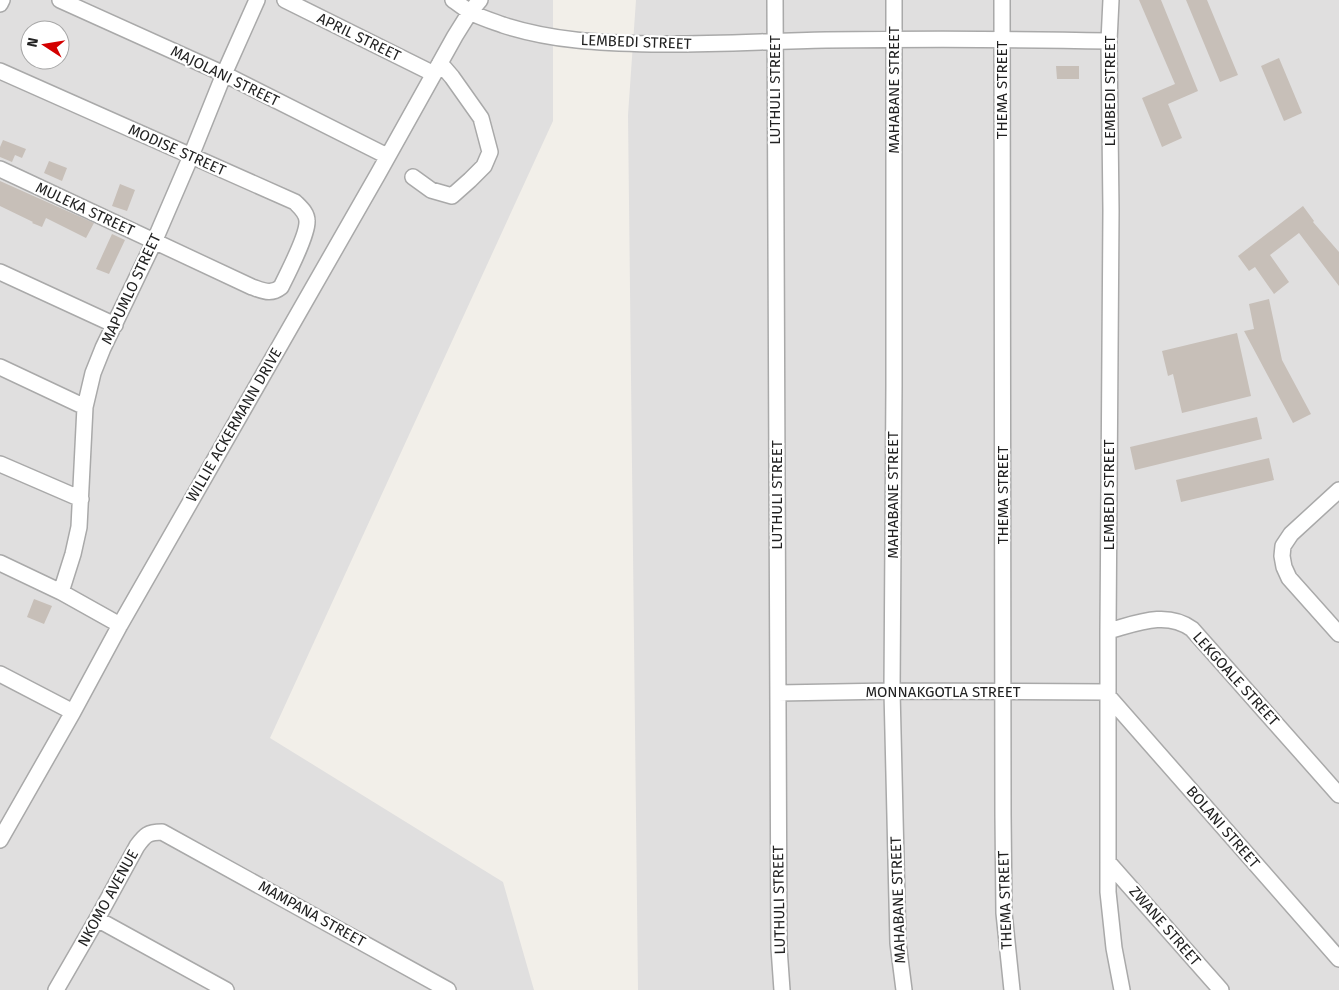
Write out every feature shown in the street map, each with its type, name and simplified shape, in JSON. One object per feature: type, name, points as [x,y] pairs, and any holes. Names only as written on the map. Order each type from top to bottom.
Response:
[{"type":"street","points":[[0,4],[2,0]]},
{"type":"street","name":"MAJOLANI STREET","points":[[60,0],[224,74],[387,156]]},
{"type":"street","name":"MAPUMLO STREET","points":[[61,592],[73,554],[79,526],[85,407],[93,373],[154,242],[224,74],[258,0]]},
{"type":"street","name":"APRIL STREET","points":[[285,0],[437,69]]},
{"type":"street","name":"LEMBEDI STREET","points":[[453,0],[470,12],[487,20],[517,29],[571,40],[606,44],[1002,39],[1109,42]]},
{"type":"street","name":"WILLIE ACKERMANN DRIVE","points":[[0,840],[455,36],[480,0]]},
{"type":"street","name":"LUTHULI STREET","points":[[775,0],[779,948],[782,990]]},
{"type":"street","name":"MAHABANE STREET","points":[[894,0],[892,691],[898,943],[904,990]]},
{"type":"street","name":"THEMA STREET","points":[[1002,0],[1003,814],[1004,913],[1012,990]]},
{"type":"street","name":"LEMBEDI STREET","points":[[1111,0],[1109,42],[1111,211],[1108,862],[1110,912],[1114,948],[1122,990]]},
{"type":"street","points":[[412,177],[431,190],[452,196],[484,166],[490,152],[482,118],[452,77],[437,69]]},
{"type":"street","name":"MODISE STREET","points":[[0,71],[295,202],[302,208],[307,220],[307,226],[281,287],[275,292],[252,287]]},
{"type":"street","name":"MULEKA STREET","points":[[0,169],[252,287]]},
{"type":"street","points":[[0,272],[115,325]]},
{"type":"street","points":[[0,367],[85,407]]},
{"type":"street","points":[[0,464],[81,499]]},
{"type":"street","points":[[1338,490],[1291,534],[1283,546],[1282,556],[1289,578],[1339,634]]},
{"type":"street","points":[[0,563],[61,592],[120,625]]},
{"type":"street","name":"LEKGOALE STREET","points":[[1108,631],[1146,621],[1166,619],[1184,623],[1192,629],[1339,795]]},
{"type":"street","points":[[0,674],[74,712]]},
{"type":"street","name":"MONNAKGOTLA STREET","points":[[778,693],[892,691],[1108,694]]},
{"type":"street","name":"BOLANI STREET","points":[[1108,694],[1339,959]]},
{"type":"street","name":"NKOMO AVENUE","points":[[56,990],[143,837],[151,832],[162,832],[176,839]]},
{"type":"street","name":"MAMPANA STREET","points":[[176,839],[448,990]]},
{"type":"street","name":"ZWANE STREET","points":[[1108,862],[1221,990]]},
{"type":"street","points":[[97,919],[226,990]]},
{"type":"shaded area","points":[[0,0],[553,0],[553,121],[270,738],[503,882],[534,990],[0,990]]},
{"type":"shaded area","points":[[636,0],[1339,0],[1339,990],[638,990],[628,115]]},
{"type":"building","points":[[1139,0],[1161,0],[1198,91],[1168,104],[1182,138],[1162,147],[1142,98],[1175,84]]},
{"type":"building","points":[[1186,0],[1207,0],[1238,75],[1220,82]]},
{"type":"building","points":[[1279,58],[1302,113],[1284,121],[1261,66]]},
{"type":"building","points":[[1056,66],[1079,66],[1079,79],[1057,79]]},
{"type":"building","points":[[3,140],[26,149],[22,158],[15,155],[12,162],[0,157],[0,147]]},
{"type":"building","points":[[49,161],[67,168],[62,181],[44,173]]},
{"type":"building","points":[[0,181],[94,223],[86,238],[46,218],[42,227],[0,206]]},
{"type":"building","points":[[120,184],[135,190],[127,211],[112,206]]},
{"type":"building","points":[[1303,206],[1313,222],[1339,252],[1339,286],[1299,233],[1270,255],[1289,282],[1274,294],[1255,267],[1249,271],[1238,256]]},
{"type":"building","points":[[112,234],[125,240],[109,274],[96,269]]},
{"type":"building","points":[[1269,299],[1282,360],[1311,414],[1293,423],[1244,331],[1254,329],[1249,304]]},
{"type":"building","points":[[1237,333],[1251,396],[1182,413],[1173,374],[1168,376],[1162,351]]},
{"type":"building","points":[[1257,417],[1262,439],[1135,470],[1130,447]]},
{"type":"building","points":[[1269,458],[1274,480],[1181,502],[1176,480]]},
{"type":"building","points":[[34,599],[52,606],[44,624],[27,617]]}]
